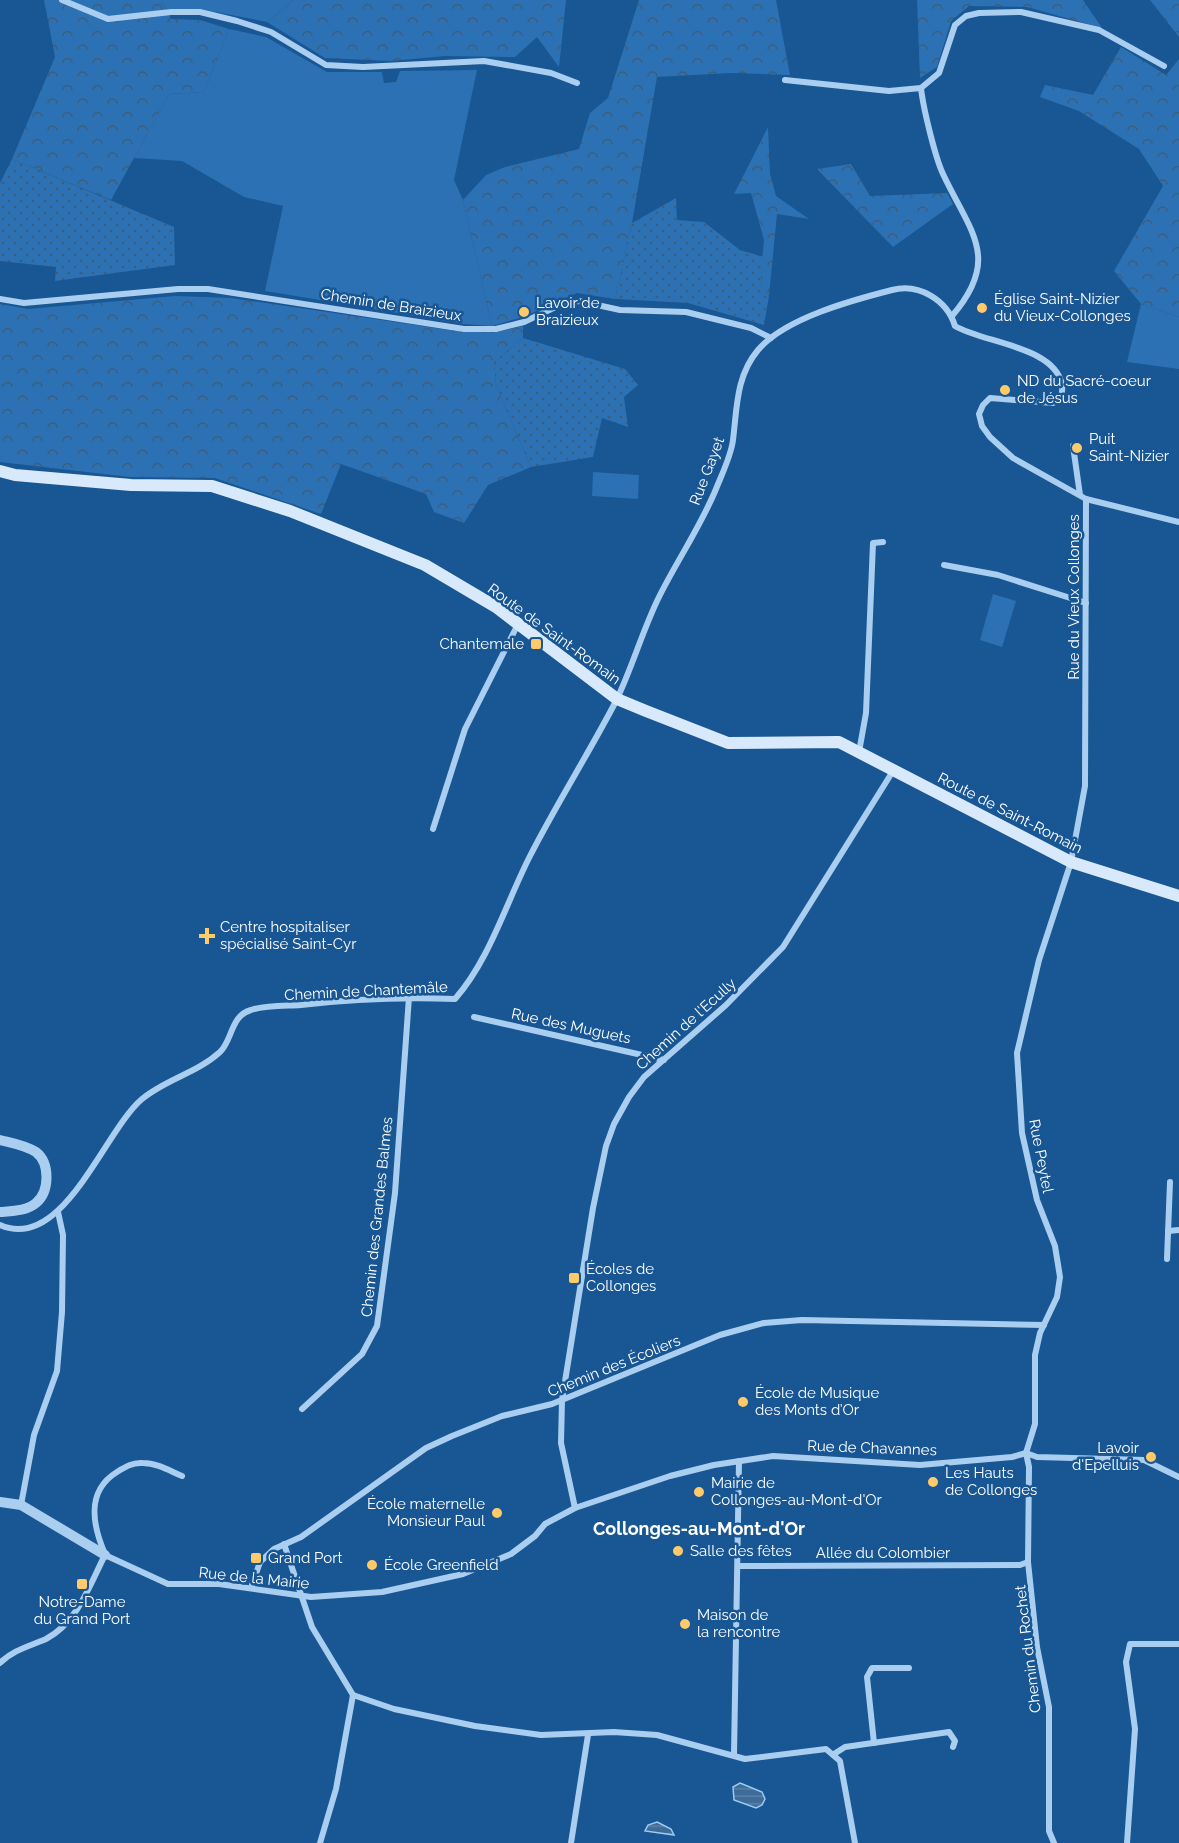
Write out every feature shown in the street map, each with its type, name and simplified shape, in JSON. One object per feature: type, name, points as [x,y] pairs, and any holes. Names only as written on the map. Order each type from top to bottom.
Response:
[{"type":"main road","name":"Route de Saint-Romain","points":[[0,471],[15,475],[131,485],[212,486],[290,511],[425,565],[518,624],[617,699],[728,743],[839,742],[1071,862],[1179,896]]},
{"type":"street","points":[[62,0],[108,19],[171,12],[200,12],[271,32],[326,65],[363,67],[484,61],[551,73],[578,83]]},
{"type":"street","points":[[785,80],[889,91],[921,88],[939,73],[955,25],[966,16],[979,13],[1021,12],[1099,30],[1164,66]]},
{"type":"street","points":[[921,88],[942,171],[966,218],[978,249],[979,267],[975,285],[952,316]]},
{"type":"street","name":"Rue Gayet","points":[[617,699],[658,599],[716,490],[733,442],[735,403],[745,369],[758,350],[771,338],[826,309],[895,289],[912,287],[925,290],[952,316]]},
{"type":"street","name":"Chemin de Braizieux","points":[[0,299],[24,303],[178,289],[208,289],[464,328],[496,328],[524,322],[552,307],[579,301],[620,310],[686,312],[751,328],[771,338]]},
{"type":"street","name":"Rue du Vieux Collonges","points":[[952,316],[955,326],[969,335],[1025,350],[1046,361],[1061,380],[1063,393],[1059,400],[1053,403],[990,398],[983,405],[979,414],[982,426],[990,437],[1013,458],[1083,497],[1086,603],[1085,786],[1071,862]]},
{"type":"street","points":[[1073,446],[1083,497],[1179,522]]},
{"type":"street","points":[[859,752],[866,713],[873,543],[882,542]]},
{"type":"street","points":[[944,565],[998,575],[1086,603]]},
{"type":"street","points":[[433,829],[465,729],[518,624]]},
{"type":"street","name":"Chemin de Chantemâle","points":[[0,1225],[8,1228],[33,1228],[58,1212],[140,1101],[161,1085],[198,1069],[222,1051],[236,1021],[249,1010],[409,997],[455,999],[471,980],[530,856],[617,699]]},
{"type":"street","name":"Chemin de l'Ecully","points":[[575,1508],[561,1443],[562,1400],[580,1280],[606,1146],[629,1097],[644,1077],[742,990],[783,947],[894,770]]},
{"type":"street","name":"Rue Peytel","points":[[1026,1453],[1035,1424],[1035,1355],[1044,1325],[1057,1297],[1060,1277],[1054,1246],[1037,1200],[1027,1160],[1016,1070],[1017,1053],[1039,960],[1071,862]]},
{"type":"street","name":"Chemin des Grandes Balmes","points":[[302,1409],[362,1354],[377,1326],[395,1193],[409,997]]},
{"type":"street","name":"Rue des Muguets","points":[[474,1017],[663,1060]]},
{"type":"street","points":[[0,1140],[24,1145],[38,1154],[47,1171],[46,1190],[36,1203],[20,1210],[0,1212]]},
{"type":"street","points":[[1167,1259],[1170,1182]]},
{"type":"street","points":[[21,1505],[34,1434],[57,1371],[62,1312],[63,1257],[61,1217],[58,1212]]},
{"type":"street","points":[[1168,1231],[1179,1230]]},
{"type":"street","name":"Chemin des Écoliers","points":[[251,1588],[260,1562],[274,1549],[321,1523],[426,1448],[502,1416],[562,1400],[720,1335],[764,1323],[802,1320],[1044,1325]]},
{"type":"street","name":"Rue de Chavannes","points":[[739,1461],[773,1456],[920,1465],[1012,1457],[1026,1453],[1037,1457],[1144,1460],[1179,1477]]},
{"type":"street","name":"Chemin du Rochet","points":[[1026,1453],[1029,1467],[1028,1562],[1038,1647],[1049,1707],[1049,1831],[1054,1843]]},
{"type":"street","points":[[734,1755],[739,1461]]},
{"type":"street","name":"Rue de la Mairie","points":[[105,1555],[168,1584],[219,1584],[300,1596],[381,1592],[462,1574],[511,1554],[535,1536],[545,1524],[575,1508],[669,1476],[739,1461]]},
{"type":"street","points":[[0,1663],[19,1649],[46,1638],[63,1626],[79,1608],[105,1555],[99,1540],[94,1503],[98,1487],[125,1466],[141,1462],[182,1476]]},
{"type":"street","points":[[0,1502],[21,1505],[105,1555]]},
{"type":"street","points":[[284,1544],[312,1627],[353,1695],[394,1709],[475,1726],[542,1736],[614,1732],[657,1735],[746,1759],[826,1749],[834,1754],[842,1770],[855,1843]]},
{"type":"street","name":"Allée du Colombier","points":[[738,1566],[1020,1565],[1028,1562]]},
{"type":"street","points":[[1127,1843],[1135,1729],[1126,1662],[1130,1644],[1179,1644]]},
{"type":"street","points":[[874,1743],[867,1677],[872,1668],[909,1668]]},
{"type":"street","points":[[320,1843],[336,1789],[353,1695]]},
{"type":"street","points":[[834,1754],[845,1747],[949,1732],[955,1741],[953,1747]]},
{"type":"street","points":[[571,1843],[588,1735]]},
{"type":"green space","points":[[44,0],[161,0],[171,19],[200,20],[229,29],[204,92],[169,94],[111,200],[12,159],[55,57]]},
{"type":"green space","points":[[161,0],[294,0],[267,22],[200,9],[166,9]]},
{"type":"green space","points":[[294,0],[566,0],[559,67],[537,37],[515,57],[445,56],[391,61],[325,58],[267,22]]},
{"type":"green space","points":[[639,0],[776,0],[790,75],[731,73],[657,77],[632,223],[615,299],[577,293],[523,317],[492,326],[463,200],[486,175],[505,167],[579,149],[590,113],[608,98]]},
{"type":"green space","points":[[917,0],[1083,0],[1102,28],[1027,7],[969,6],[951,21],[937,67],[920,78]]},
{"type":"green space","points":[[1150,0],[1179,0],[1179,37]]},
{"type":"green space","points":[[229,29],[266,37],[327,72],[382,72],[384,83],[396,82],[400,71],[477,70],[454,180],[463,200],[492,326],[464,324],[265,291],[283,206],[244,197],[182,161],[134,158],[169,94],[204,92]]},
{"type":"green space","points":[[1121,47],[1166,75],[1179,59],[1179,317],[1141,304],[1114,271],[1163,186],[1139,149],[1079,111],[1040,97],[1045,85],[1093,95]]},
{"type":"green space","points":[[768,127],[770,174],[776,196],[809,219],[777,214],[769,296],[760,284],[764,240],[751,193],[734,194]]},
{"type":"green space","points":[[12,159],[174,227],[175,265],[55,281],[56,267],[0,261],[0,183]]},
{"type":"green space","points":[[851,164],[870,196],[947,193],[953,204],[893,247],[817,169]]},
{"type":"green space","points":[[676,198],[677,220],[704,222],[740,250],[764,257],[760,284],[769,296],[764,325],[688,303],[615,299],[632,223]]},
{"type":"green space","points":[[175,296],[231,298],[463,332],[497,332],[523,326],[523,338],[494,362],[496,385],[531,467],[488,485],[464,523],[434,512],[426,494],[341,464],[321,514],[215,478],[130,477],[0,462],[0,304],[28,309]]},
{"type":"green space","points":[[1141,304],[1179,317],[1179,369],[1127,362]]},
{"type":"green space","points":[[523,338],[625,369],[638,385],[624,397],[628,427],[602,418],[593,457],[531,467],[496,385],[494,362]]},
{"type":"green space","points":[[593,472],[639,475],[638,499],[592,496]]},
{"type":"green space","points":[[993,594],[1016,601],[1002,647],[980,640]]},
{"type":"shaded area","points":[[740,1783],[762,1792],[765,1799],[762,1805],[756,1808],[734,1800],[733,1787]]},
{"type":"shaded area","points":[[657,1822],[671,1829],[674,1835],[645,1831],[648,1825]]},
{"type":"place","name":"Église Saint-Nizier du Vieux-Collonges","points":[[982,308]]},
{"type":"place","name":"Lavoir de Braizieux","points":[[524,312]]},
{"type":"place","name":"ND du Sacré-coeur de Jésus","points":[[1005,390]]},
{"type":"place","name":"Puit Saint-Nizier","points":[[1077,448]]},
{"type":"place","name":"Chantemale","points":[[536,644]]},
{"type":"place","name":"Centre hospitaliser spécialisé Saint-Cyr","points":[[207,936]]},
{"type":"place","name":"Écoles de Collonges","points":[[574,1278]]},
{"type":"place","name":"École de Musique des Monts d’Or","points":[[743,1402]]},
{"type":"place","name":"Lavoir d'Epelluis","points":[[1151,1457]]},
{"type":"place","name":"Les Hauts de Collonges","points":[[933,1482]]},
{"type":"place","name":"Mairie de Collonges-au-Mont-d'Or","points":[[699,1492]]},
{"type":"place","name":"École maternelle Monsieur Paul","points":[[497,1513]]},
{"type":"place","name":"Salle des fêtes","points":[[678,1551]]},
{"type":"place","name":"Grand Port","points":[[256,1558]]},
{"type":"place","name":"École Greenfield","points":[[372,1565]]},
{"type":"place","name":"Notre-Dame du Grand Port","points":[[82,1584]]},
{"type":"place","name":"Maison de la rencontre","points":[[685,1624]]},
{"type":"district","name":"Collonges-au-Mont-d'Or","points":[[699,1528]]}]
